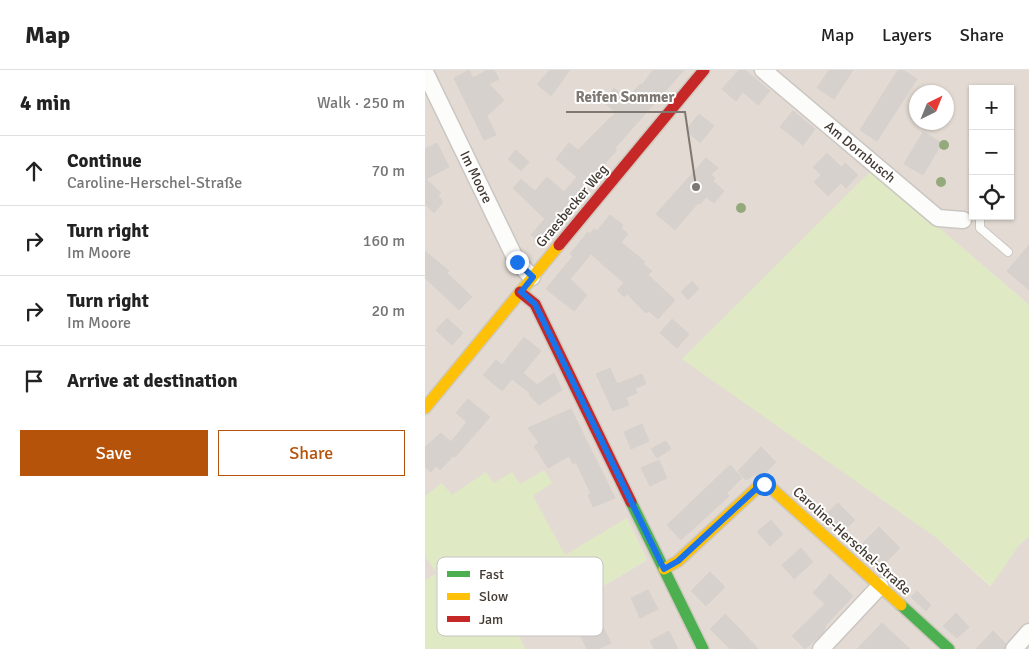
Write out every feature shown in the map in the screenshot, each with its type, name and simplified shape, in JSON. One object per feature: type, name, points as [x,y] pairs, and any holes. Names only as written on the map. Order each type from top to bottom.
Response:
[{"type":"street","name":"Graesbecker Weg","points":[[425,408],[704,70]]},
{"type":"street","name":"Am Dornbusch","points":[[763,70],[938,218],[963,220]]},
{"type":"street","name":"Im Moore","points":[[425,72],[517,262],[533,277]]},
{"type":"street","points":[[521,292],[535,304],[703,649]]},
{"type":"street","name":"Caroline-Herschel-Straße","points":[[664,569],[678,561],[758,487],[764,484],[770,487],[949,649]]},
{"type":"street","points":[[821,649],[880,586]]},
{"type":"street","points":[[1014,649],[1029,632]]},
{"type":"lane","points":[[963,220],[969,219]]},
{"type":"lane","points":[[980,220],[980,228],[1008,252]]},
{"type":"shaded area","points":[[425,70],[1029,70],[1029,305],[872,171],[938,539],[990,586],[1018,546],[1029,536],[1029,649],[525,649],[519,636],[603,636],[603,586],[647,560],[627,518],[563,557],[498,557],[477,552],[468,557],[437,557],[437,574],[425,580]]},
{"type":"green space","points":[[872,170],[1029,305],[1029,536],[1018,546],[991,586],[938,539],[682,359]]},
{"type":"green space","points":[[544,470],[552,483],[533,496],[565,555],[627,518],[647,560],[603,586],[603,557],[437,557],[437,574],[425,556],[425,496],[442,483],[452,495],[486,472],[494,483],[512,472],[520,484]]},
{"type":"green space","points":[[437,574],[437,636],[519,636],[525,649],[425,649],[425,580]]},
{"type":"building","points":[[469,70],[473,78],[487,70],[494,70],[499,79],[489,84],[504,100],[487,116],[496,135],[484,140],[454,78]]},
{"type":"building","points":[[550,70],[570,70],[551,96],[537,84]]},
{"type":"building","points":[[653,70],[684,70],[615,148],[617,150],[593,177],[596,180],[543,245],[531,235],[545,219],[513,188],[521,179],[535,191],[547,177],[564,192],[577,177],[556,159],[569,143],[578,150],[616,112],[603,102],[614,88],[627,99],[640,84],[642,85]]},
{"type":"building","points":[[739,70],[745,70],[770,91],[758,105],[743,92],[736,101],[722,89]]},
{"type":"building","points":[[829,70],[853,70],[834,99],[817,88]]},
{"type":"building","points":[[898,70],[903,70],[917,79],[913,85],[909,85],[909,91],[877,141],[860,130]]},
{"type":"building","points":[[793,111],[815,129],[803,145],[780,127]]},
{"type":"building","points":[[699,114],[714,126],[700,143],[686,130]]},
{"type":"building","points":[[923,132],[942,143],[923,175],[904,164]]},
{"type":"building","points":[[437,143],[449,167],[426,179],[441,193],[438,195],[443,202],[434,213],[425,204],[425,149]]},
{"type":"building","points":[[516,150],[529,162],[521,171],[508,159]]},
{"type":"building","points":[[827,153],[841,167],[845,163],[858,175],[846,188],[841,183],[828,196],[814,182],[821,175],[813,167]]},
{"type":"building","points":[[706,158],[718,168],[711,175],[715,178],[713,181],[724,191],[714,203],[706,197],[700,204],[698,203],[675,230],[656,214]]},
{"type":"building","points":[[610,215],[623,225],[621,228],[628,234],[621,242],[645,262],[643,264],[652,271],[648,275],[675,300],[658,319],[649,311],[646,313],[627,294],[624,297],[617,290],[624,283],[591,254],[570,279],[587,295],[574,311],[546,289],[573,256],[570,254],[588,232],[590,234],[594,229],[597,231]]},
{"type":"building","points":[[1029,245],[1029,290],[1007,271]]},
{"type":"building","points":[[425,251],[449,271],[447,273],[472,297],[459,310],[425,278]]},
{"type":"building","points":[[692,281],[699,289],[688,300],[681,292]]},
{"type":"building","points":[[447,318],[463,333],[452,345],[436,330]]},
{"type":"building","points":[[672,319],[689,334],[677,348],[660,333]]},
{"type":"building","points":[[524,337],[541,351],[523,373],[537,385],[554,373],[562,390],[539,405],[529,395],[530,393],[512,379],[502,391],[483,375],[496,360],[502,365]]},
{"type":"building","points":[[610,368],[617,384],[642,374],[646,384],[635,388],[637,393],[626,398],[629,405],[613,411],[596,374]]},
{"type":"building","points":[[468,399],[490,417],[455,457],[453,456],[440,470],[436,466],[431,472],[425,467],[425,447],[441,433],[451,442],[467,422],[456,413]]},
{"type":"building","points":[[571,409],[615,498],[593,507],[588,495],[591,494],[576,462],[573,464],[569,456],[548,468],[534,446],[539,443],[528,428]]},
{"type":"building","points":[[642,424],[649,441],[631,449],[624,432]]},
{"type":"building","points":[[666,441],[671,449],[657,458],[651,449]]},
{"type":"building","points":[[761,447],[776,462],[766,472],[754,475],[746,480],[738,471]]},
{"type":"building","points":[[659,460],[667,478],[650,486],[641,468]]},
{"type":"building","points":[[730,465],[742,478],[727,493],[729,496],[681,540],[667,525]]},
{"type":"building","points":[[838,503],[855,520],[841,534],[823,517]]},
{"type":"building","points":[[771,520],[783,534],[770,546],[757,532]]},
{"type":"building","points":[[879,527],[900,548],[882,566],[861,545]]},
{"type":"building","points":[[801,548],[813,562],[794,579],[782,565]]},
{"type":"building","points":[[710,572],[725,587],[706,606],[691,591]]},
{"type":"building","points":[[830,574],[853,596],[826,625],[823,633],[805,649],[792,636],[825,604],[813,593]]},
{"type":"building","points":[[648,590],[658,609],[640,618],[631,598]]},
{"type":"building","points":[[917,591],[931,605],[926,611],[911,597]]},
{"type":"building","points":[[956,613],[969,627],[957,638],[943,626]]},
{"type":"building","points":[[725,614],[758,649],[730,649],[710,629]]},
{"type":"building","points":[[882,623],[910,649],[857,649]]},
{"type":"building","points":[[603,627],[611,643],[598,649],[587,649],[580,636],[603,636]]},
{"type":"building","points":[[669,631],[678,649],[654,649],[650,641]]},
{"type":"building","points":[[993,631],[1006,644],[1004,649],[976,649]]},
{"type":"traffic: fast","points":[[631,502],[703,649]]},
{"type":"traffic: fast","points":[[901,605],[949,649]]},
{"type":"traffic: slow","points":[[425,408],[559,245]]},
{"type":"traffic: slow","points":[[664,569],[678,561],[758,487],[764,485],[770,487],[901,605]]},
{"type":"traffic: jam","points":[[559,245],[704,70]]},
{"type":"traffic: jam","points":[[520,292],[535,304],[631,502]]},
{"type":"place","name":"Reifen Sommer","points":[[696,187]]},
{"type":"route","points":[[517,262],[533,277],[521,292],[535,304],[664,569],[678,561],[758,487],[764,484]]}]
